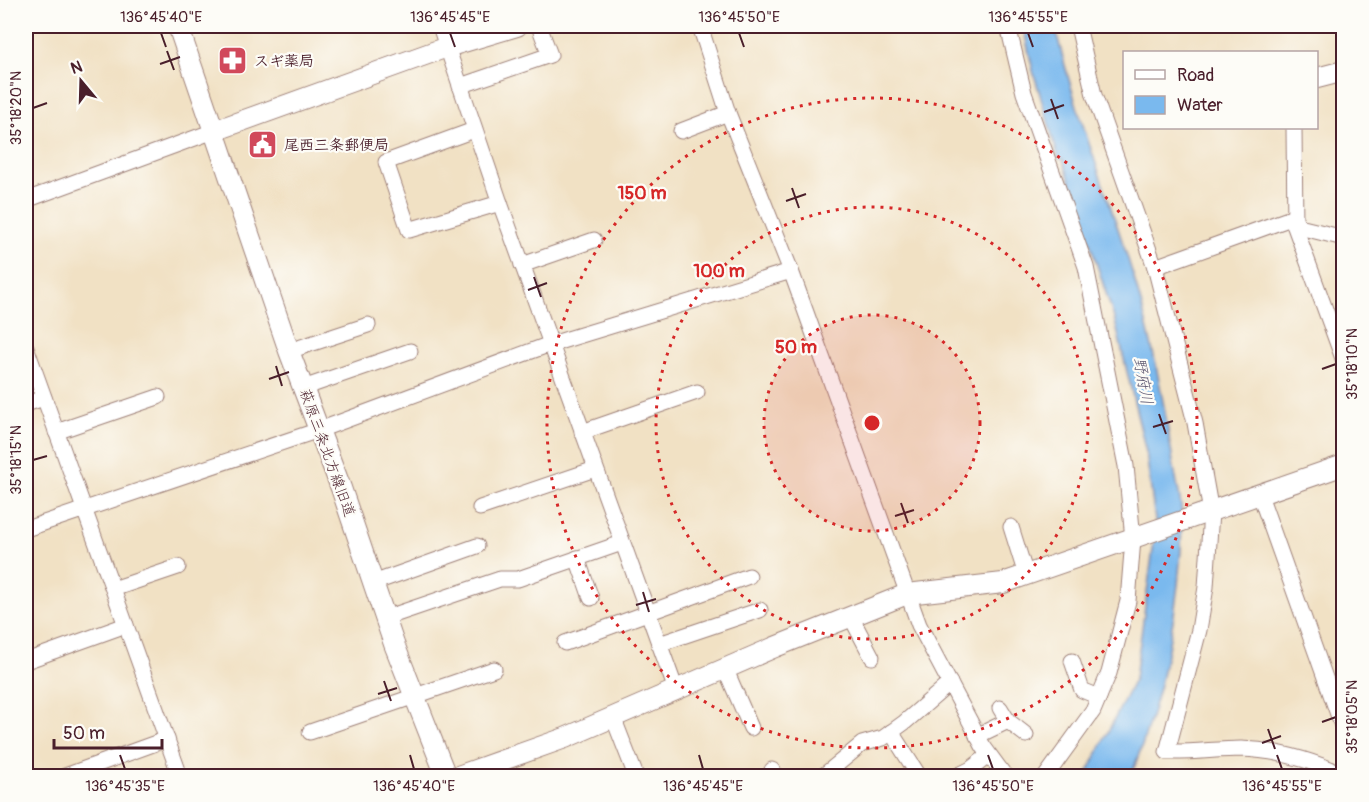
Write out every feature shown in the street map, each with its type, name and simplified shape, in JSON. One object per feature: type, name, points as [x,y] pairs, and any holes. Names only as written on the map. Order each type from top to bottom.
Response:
[{"type":"street","name":"萩原三条北方線旧道","points":[[178,26],[289,351],[385,618],[446,777]]},
{"type":"street","points":[[440,26],[474,130],[676,690]]},
{"type":"street","points":[[26,200],[447,47],[517,26]]},
{"type":"street","points":[[460,87],[549,55],[539,26]]},
{"type":"street","points":[[700,26],[728,113],[790,271],[919,625],[977,736],[1005,777]]},
{"type":"street","points":[[1008,26],[1024,93],[1086,267],[1126,466],[1133,539],[1133,561],[1126,610],[1109,673],[1093,711],[1046,777]]},
{"type":"street","points":[[1078,26],[1094,95],[1155,267],[1195,423],[1211,512],[1206,587],[1199,630],[1167,753],[1241,749],[1270,752],[1288,755],[1344,775]]},
{"type":"street","points":[[1318,78],[1344,71]]},
{"type":"street","points":[[681,130],[728,113]]},
{"type":"street","points":[[1294,129],[1295,227],[1344,361]]},
{"type":"street","points":[[474,130],[386,162],[409,230],[500,203]]},
{"type":"street","points":[[1155,267],[1294,217]]},
{"type":"street","points":[[1294,217],[1299,227],[1344,238]]},
{"type":"street","points":[[522,265],[594,240]]},
{"type":"street","points":[[26,530],[319,430],[551,344],[790,271]]},
{"type":"street","points":[[289,351],[368,325]]},
{"type":"street","points":[[26,347],[180,777]]},
{"type":"street","points":[[303,388],[410,351]]},
{"type":"street","points":[[582,432],[697,392]]},
{"type":"street","points":[[56,432],[158,397]]},
{"type":"street","points":[[26,404],[44,398]]},
{"type":"street","points":[[458,777],[565,738],[725,668],[907,594],[1003,583],[1344,465]]},
{"type":"street","points":[[480,508],[595,469]]},
{"type":"street","points":[[1260,495],[1344,731]]},
{"type":"street","points":[[1011,527],[1026,575]]},
{"type":"street","points":[[385,618],[500,579],[518,579],[622,543]]},
{"type":"street","points":[[373,583],[477,546]]},
{"type":"street","points":[[577,558],[591,598]]},
{"type":"street","points":[[113,589],[178,567]]},
{"type":"street","points":[[565,643],[749,576]]},
{"type":"street","points":[[659,644],[760,610]]},
{"type":"street","points":[[851,617],[872,657]]},
{"type":"street","points":[[26,661],[126,626]]},
{"type":"street","points":[[1072,662],[1082,690],[1099,697]]},
{"type":"street","points":[[725,668],[751,728]]},
{"type":"street","points":[[310,732],[494,669]]},
{"type":"street","points":[[823,777],[862,744],[874,742],[891,732],[950,683]]},
{"type":"street","points":[[977,736],[1004,714],[1026,735]]},
{"type":"street","points":[[613,717],[636,777]]},
{"type":"street","points":[[891,732],[919,777]]},
{"type":"street","points":[[65,777],[166,739]]},
{"type":"street","points":[[957,777],[971,770],[989,755]]},
{"type":"water","name":"野府川","points":[[1023,26],[1055,26],[1079,114],[1128,259],[1149,334],[1181,506],[1181,552],[1174,618],[1152,714],[1131,776],[1086,776],[1135,678],[1156,528],[1146,452],[1115,321],[1063,159],[1059,159],[1033,71]]},
{"type":"place","name":"スギ薬局","points":[[233,61]]},
{"type":"place","name":"尾西三条郵便局","points":[[263,145]]}]
